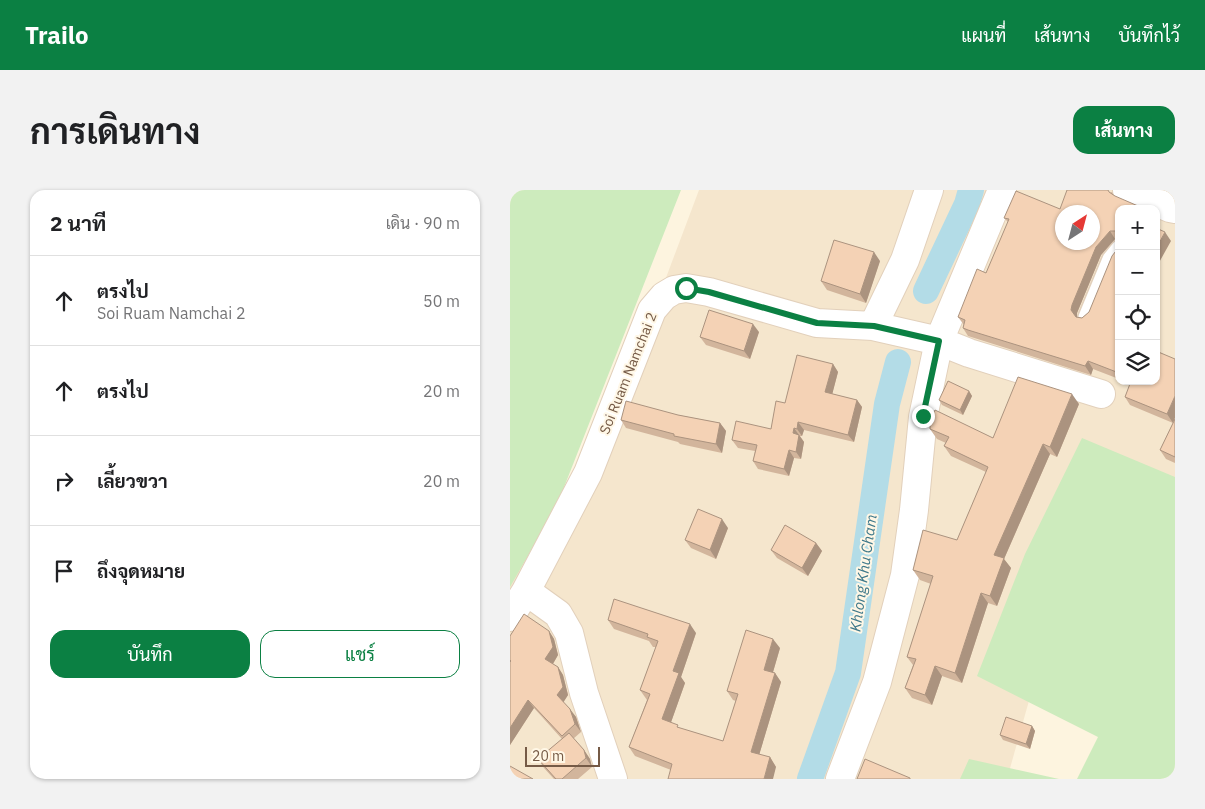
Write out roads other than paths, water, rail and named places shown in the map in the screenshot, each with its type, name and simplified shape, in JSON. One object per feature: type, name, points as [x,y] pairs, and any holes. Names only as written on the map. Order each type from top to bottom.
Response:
[{"type":"street","points":[[874,326],[905,260],[929,190]]},
{"type":"street","points":[[840,779],[877,682],[905,575],[914,510],[923,416],[939,341],[1002,190]]},
{"type":"street","points":[[1138,199],[1175,209]]},
{"type":"street","name":"Soi Ruam Namchai 2","points":[[510,617],[526,591],[588,472],[652,310],[664,296],[674,290],[686,288],[709,292],[817,323],[874,326],[939,341],[969,353],[1102,394]]},
{"type":"street","points":[[526,591],[558,614],[569,632],[584,693],[613,779]]},
{"type":"lane","points":[[1086,317],[1110,259],[1117,250]]},
{"type":"waterway","name":"Khlong Khu Cham","points":[[926,291],[967,204],[971,190]]},
{"type":"waterway","name":"Khlong Khu Cham","points":[[810,779],[848,673],[887,404],[898,362]]}]
